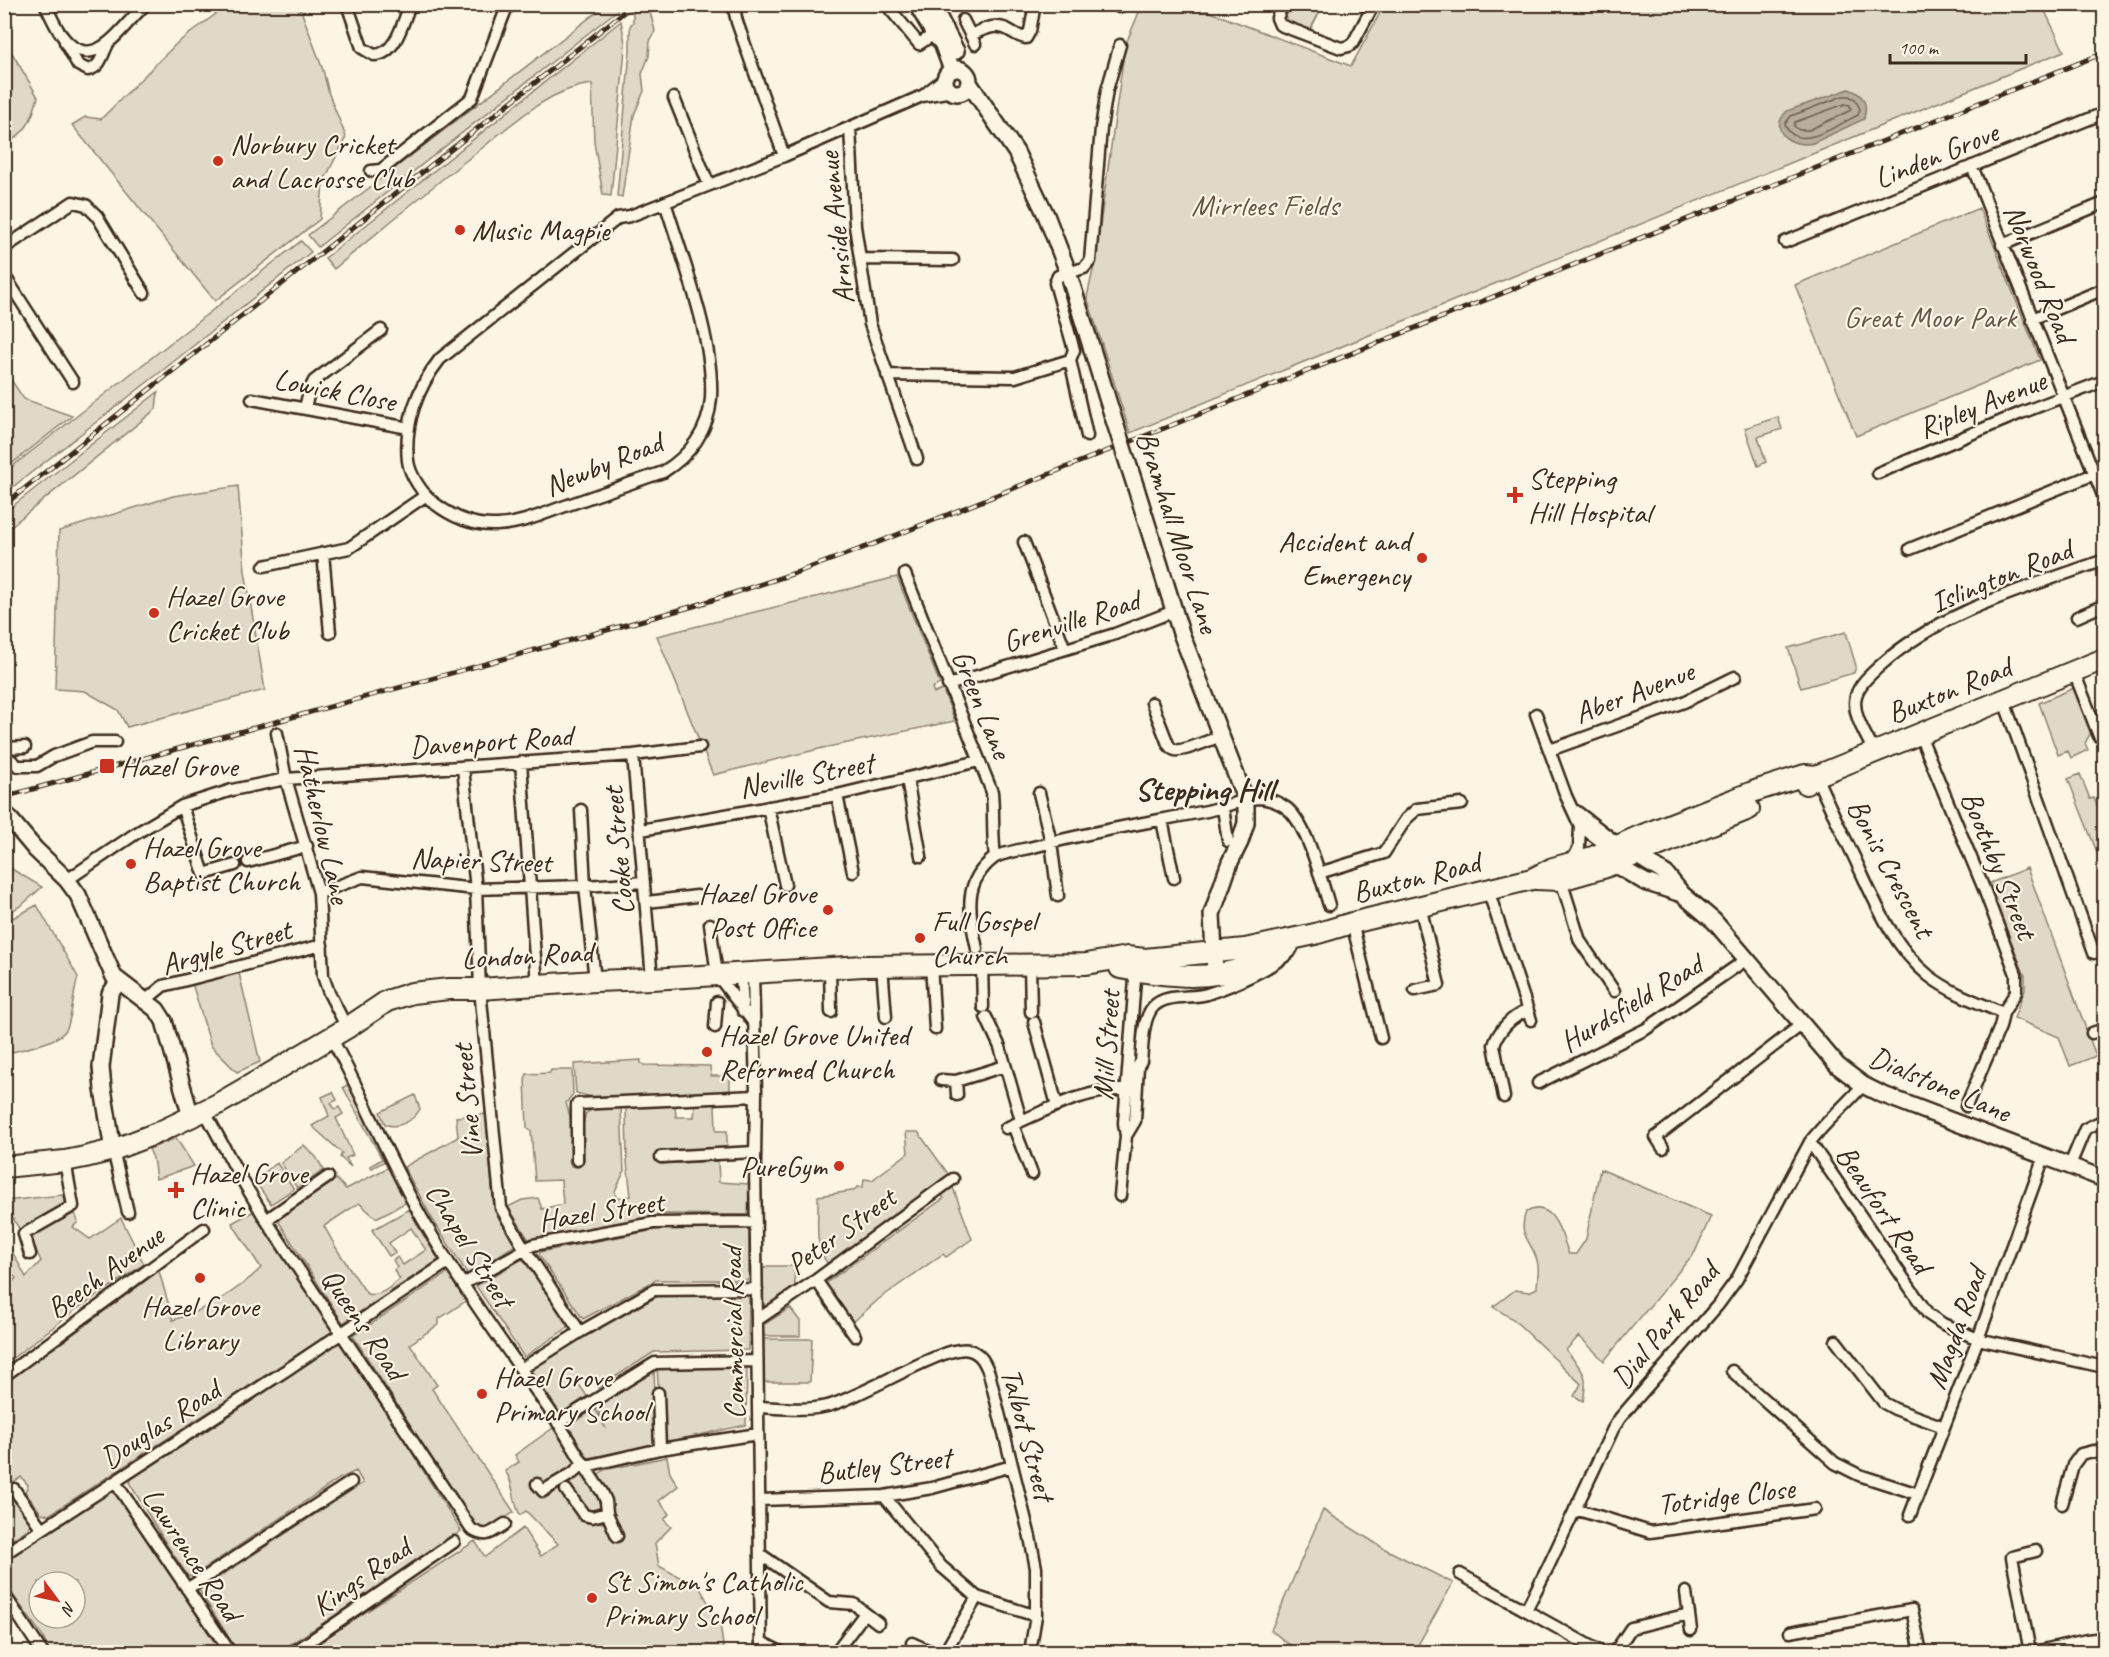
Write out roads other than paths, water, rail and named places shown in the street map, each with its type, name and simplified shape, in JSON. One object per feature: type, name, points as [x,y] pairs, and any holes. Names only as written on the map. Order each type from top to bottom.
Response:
[{"type":"highway","name":"Buxton Road","points":[[1139,962],[1186,976],[1212,960],[1245,949],[1315,934],[1533,879],[1572,861],[1621,854],[1674,839],[1802,787],[1816,776],[2104,659]]},
{"type":"highway","name":"Buxton Road","points":[[1533,879],[1561,880],[1758,790],[1805,775],[1816,776]]},
{"type":"highway","name":"Buxton Road","points":[[1212,960],[1243,968],[1315,934]]},
{"type":"highway","name":"London Road","points":[[4,1167],[65,1161],[113,1150],[197,1114],[339,1033],[387,1001],[412,993],[449,989],[931,964],[979,957],[1030,965],[1139,962]]},
{"type":"street","points":[[45,4],[78,65],[88,70],[94,69],[100,64],[109,43]]},
{"type":"street","points":[[60,33],[70,44],[82,51],[100,50],[146,4]]},
{"type":"street","points":[[347,4],[362,48],[374,56],[386,53],[391,47],[410,4]]},
{"type":"street","points":[[371,171],[381,170],[472,98],[508,4]]},
{"type":"street","points":[[738,4],[735,13],[737,22],[784,156]]},
{"type":"street","points":[[963,20],[973,39],[995,26],[1002,26],[1020,37],[1027,38],[1035,4]]},
{"type":"street","points":[[1282,4],[1277,18],[1280,25],[1341,48],[1353,43],[1374,4]]},
{"type":"street","name":"Bramhall Moor Lane","points":[[925,5],[939,31],[956,81],[972,104],[1007,139],[1016,152],[1046,215],[1068,272],[1174,611],[1246,801]]},
{"type":"street","points":[[890,9],[919,44],[939,31]]},
{"type":"street","points":[[1087,436],[1070,360],[1074,350],[1055,283],[1058,276],[1084,268],[1090,261],[1101,128],[1107,90],[1120,45]]},
{"type":"street","name":"Newby Road","points":[[665,202],[698,313],[709,361],[711,400],[705,424],[696,444],[680,462],[663,472],[527,519],[497,525],[473,522],[448,514],[425,496],[409,467],[406,446],[412,410],[421,388],[440,359],[618,218],[784,156],[956,81]]},
{"type":"street","points":[[674,98],[709,185]]},
{"type":"street","name":"Linden Grove","points":[[1785,242],[2104,113]]},
{"type":"street","name":"Arnside Avenue","points":[[850,126],[855,226],[870,324],[917,459]]},
{"type":"street","name":"Norwood Road","points":[[1972,166],[2064,397],[2100,472],[2104,498]]},
{"type":"street","points":[[4,248],[73,202],[86,205],[98,216],[144,293]]},
{"type":"street","points":[[2002,244],[2104,203]]},
{"type":"street","points":[[861,259],[953,260]]},
{"type":"street","points":[[4,274],[73,382]]},
{"type":"street","points":[[2032,319],[2104,289]]},
{"type":"street","points":[[305,407],[314,381],[381,330]]},
{"type":"street","points":[[887,375],[1015,377],[1070,360]]},
{"type":"street","name":"Ripley Avenue","points":[[1878,473],[2104,381]]},
{"type":"street","name":"Lowick Close","points":[[252,399],[409,428]]},
{"type":"street","points":[[1910,549],[2100,472]]},
{"type":"street","points":[[264,566],[349,548],[425,496]]},
{"type":"street","points":[[1024,542],[1065,649]]},
{"type":"street","points":[[323,553],[330,633]]},
{"type":"street","name":"Islington Road","points":[[1874,752],[1855,707],[1856,695],[1862,684],[1894,653],[1965,611],[2104,560]]},
{"type":"street","name":"Green Lane","points":[[905,574],[992,792],[995,857]]},
{"type":"street","points":[[2077,617],[2104,605]]},
{"type":"street","name":"Grenville Road","points":[[948,685],[1115,634],[1174,611]]},
{"type":"street","points":[[2074,672],[2099,736]]},
{"type":"street","name":"Aber Avenue","points":[[1550,750],[1684,702],[1735,677]]},
{"type":"street","points":[[2004,701],[2099,951]]},
{"type":"street","points":[[1152,703],[1168,744],[1177,751],[1221,736]]},
{"type":"street","points":[[1536,714],[1566,796],[1580,826],[1579,847],[1572,861]]},
{"type":"street","name":"Hatherlow Lane","points":[[278,733],[286,779],[319,892],[324,983],[339,1033]]},
{"type":"street","name":"Boothby Street","points":[[1920,735],[1984,889],[2016,974],[2016,992],[2003,1013]]},
{"type":"street","points":[[4,754],[18,766],[37,766],[54,756],[92,742],[115,742]]},
{"type":"street","points":[[4,748],[25,747]]},
{"type":"street","name":"Davenport Road","points":[[67,880],[135,834],[182,806],[232,790],[286,779],[633,755],[699,747]]},
{"type":"street","name":"Cooke Street","points":[[633,755],[652,979]]},
{"type":"street","name":"Neville Street","points":[[641,830],[837,795],[978,761]]},
{"type":"street","points":[[521,762],[537,985]]},
{"type":"street","name":"Vine Street","points":[[463,768],[476,890],[480,989],[501,1208],[524,1248],[580,1332]]},
{"type":"street","name":"Bonis Crescent","points":[[1816,776],[1871,894],[1908,956],[1928,975],[1956,994],[2003,1013]]},
{"type":"street","points":[[907,779],[921,855]]},
{"type":"street","points":[[1039,792],[1051,842],[1058,896]]},
{"type":"street","points":[[837,795],[853,872]]},
{"type":"street","points":[[1032,1174],[1013,1124],[1000,1047],[984,1012],[979,957],[969,909],[975,879],[995,857],[1051,842],[1223,808],[1258,798],[1272,800],[1287,808],[1298,820],[1329,905]]},
{"type":"street","points":[[1205,995],[1215,983],[1212,960],[1212,914],[1246,823],[1246,801]]},
{"type":"street","points":[[1319,873],[1383,853],[1406,819],[1417,809],[1462,804]]},
{"type":"street","points":[[182,806],[204,874],[235,865]]},
{"type":"street","points":[[768,807],[785,885]]},
{"type":"street","points":[[1223,808],[1228,842]]},
{"type":"street","points":[[1573,809],[1621,854]]},
{"type":"street","points":[[582,810],[585,886],[595,981]]},
{"type":"street","points":[[4,812],[78,895],[91,921],[110,971],[119,981],[157,1010],[164,1021],[197,1114]]},
{"type":"street","points":[[1162,820],[1174,878]]},
{"type":"street","points":[[1580,826],[1621,854]]},
{"type":"street","points":[[1663,879],[1663,859],[1674,839]]},
{"type":"street","points":[[248,862],[307,846]]},
{"type":"street","name":"Dialstone Lane","points":[[1621,854],[1650,875],[1663,879],[1714,921],[1838,1066],[1863,1085],[1881,1094],[2104,1179]]},
{"type":"street","name":"Napier Street","points":[[319,892],[362,877],[476,890],[644,882]]},
{"type":"street","points":[[1561,880],[1580,941],[1614,991]]},
{"type":"street","points":[[1212,960],[1203,938],[1209,906],[1220,889]]},
{"type":"street","points":[[1488,890],[1529,1016],[1518,1014],[1496,1037],[1494,1045],[1504,1097]]},
{"type":"street","points":[[647,902],[697,896]]},
{"type":"street","points":[[1415,990],[1439,985],[1420,906]]},
{"type":"street","points":[[1212,914],[1221,936],[1232,945],[1245,949]]},
{"type":"street","points":[[1352,923],[1382,1038]]},
{"type":"street","points":[[710,924],[717,975],[753,1022]]},
{"type":"street","name":"Mill Street","points":[[1120,1196],[1126,1136],[1124,1124],[1147,1020],[1152,1008],[1168,999],[1205,995],[1231,985],[1279,961],[1315,934]]},
{"type":"street","name":"Argyle Street","points":[[146,1000],[163,986],[322,945]]},
{"type":"street","name":"Hurdsfield Road","points":[[1538,1083],[1646,1029],[1747,959]]},
{"type":"street","name":"Mill Street","points":[[1132,1090],[1139,962]]},
{"type":"street","points":[[931,964],[935,1029]]},
{"type":"street","points":[[1030,965],[1033,1017],[1058,1106]]},
{"type":"street","points":[[882,966],[886,1017]]},
{"type":"street","points":[[830,969],[831,1012]]},
{"type":"street","points":[[743,1011],[747,974]]},
{"type":"street","name":"Commercial Road","points":[[747,974],[753,1022],[756,1096],[761,1647]]},
{"type":"street","points":[[119,981],[110,993],[101,1067],[113,1150],[128,1212]]},
{"type":"street","points":[[715,1027],[717,1002]]},
{"type":"street","points":[[1966,1106],[2000,1027],[2003,1013]]},
{"type":"street","points":[[1663,1148],[1656,1137],[1802,1025]]},
{"type":"street","points":[[2092,1033],[2104,1029]]},
{"type":"street","name":"Chapel Street","points":[[339,1033],[353,1077],[394,1166],[425,1224],[602,1492],[616,1536]]},
{"type":"street","points":[[941,1080],[956,1081],[1005,1066]]},
{"type":"street","points":[[956,1081],[957,1095]]},
{"type":"street","name":"Dial Park Road","points":[[1526,1610],[1612,1429],[1719,1305],[1737,1279],[1810,1142],[1863,1085]]},
{"type":"street","points":[[1013,1124],[1092,1094],[1132,1090]]},
{"type":"street","points":[[578,1160],[577,1104],[756,1096]]},
{"type":"street","name":"Queens Road","points":[[197,1114],[471,1529],[480,1534],[489,1534],[505,1524]]},
{"type":"street","points":[[2070,1166],[2085,1129],[2104,1120]]},
{"type":"street","name":"Beaufort Road","points":[[1810,1142],[1928,1314],[1951,1328],[1978,1339],[2104,1367]]},
{"type":"street","points":[[661,1157],[755,1152]]},
{"type":"street","name":"Magda Road","points":[[1910,1515],[1978,1339],[2044,1157]]},
{"type":"street","points":[[30,1254],[24,1233],[73,1206],[65,1161]]},
{"type":"street","points":[[266,1220],[328,1177]]},
{"type":"street","name":"Peter Street","points":[[757,1320],[816,1280],[952,1179]]},
{"type":"street","name":"Hazel Street","points":[[463,1284],[533,1245],[653,1223],[756,1222]]},
{"type":"street","name":"Beech Avenue","points":[[4,1376],[204,1229]]},
{"type":"street","name":"Douglas Road","points":[[4,1554],[448,1262]]},
{"type":"street","points":[[816,1280],[855,1336]]},
{"type":"street","points":[[521,1369],[654,1290],[757,1289]]},
{"type":"street","points":[[1836,1341],[1884,1403],[1944,1427]]},
{"type":"street","name":"Talbot Street","points":[[758,1407],[829,1406],[860,1394],[946,1353],[967,1349],[977,1353],[984,1360],[989,1373],[1036,1568],[1036,1616],[1030,1653]]},
{"type":"street","points":[[558,1423],[655,1363],[757,1361]]},
{"type":"street","points":[[1732,1370],[1835,1462],[1859,1475],[1918,1494]]},
{"type":"street","points":[[658,1393],[660,1449]]},
{"type":"street","points":[[537,1484],[543,1491],[585,1465],[660,1449],[758,1434]]},
{"type":"street","points":[[2062,1504],[2073,1465],[2081,1454],[2093,1451],[2104,1454]]},
{"type":"street","name":"Butley Street","points":[[759,1500],[884,1496],[932,1488],[1012,1466]]},
{"type":"street","name":"Lawrence Road","points":[[115,1482],[230,1653]]},
{"type":"street","points":[[187,1589],[351,1482]]},
{"type":"street","points":[[14,1489],[42,1529]]},
{"type":"street","points":[[566,1490],[584,1515],[592,1517],[607,1513]]},
{"type":"street","points":[[884,1496],[941,1566],[977,1597],[1036,1616]]},
{"type":"street","name":"Totridge Close","points":[[1575,1509],[1650,1532],[1815,1509]]},
{"type":"street","name":"Kings Road","points":[[294,1653],[454,1542]]},
{"type":"street","points":[[2036,1551],[2012,1557],[2032,1653],[2104,1638]]},
{"type":"street","points":[[760,1554],[830,1602],[854,1604],[878,1623]]},
{"type":"street","points":[[1460,1574],[1526,1610],[1586,1649],[1601,1653]]},
{"type":"street","points":[[1686,1592],[1691,1630]]},
{"type":"street","points":[[4,1594],[33,1635],[42,1653]]},
{"type":"street","points":[[941,1653],[946,1650],[977,1597]]},
{"type":"street","points":[[1790,1632],[1912,1610],[1921,1653]]},
{"type":"street","points":[[838,1649],[865,1612]]},
{"type":"street","points":[[1615,1653],[1631,1628],[1689,1614]]},
{"type":"street","points":[[912,1643],[932,1653]]},
{"type":"street","points":[[761,1647],[770,1645],[781,1653]]},
{"type":"water","points":[[1849,89],[1864,100],[1864,119],[1813,143],[1797,143],[1784,136],[1780,125],[1781,118],[1787,111]]},
{"type":"railway","points":[[4,505],[634,4]]},
{"type":"railway","points":[[4,797],[694,606],[795,573],[874,544],[2104,53]]},
{"type":"place","name":"Norbury Cricket and Lacrosse Club","points":[[218,161]]},
{"type":"place","name":"Music Magpie","points":[[460,230]]},
{"type":"place","name":"Stepping Hill Hospital","points":[[1515,495]]},
{"type":"place","name":"Accident and Emergency","points":[[1422,558]]},
{"type":"place","name":"Hazel Grove Cricket Club","points":[[154,613]]},
{"type":"place","name":"Hazel Grove","points":[[107,766]]},
{"type":"place","name":"Hazel Grove Baptist Church","points":[[131,864]]},
{"type":"place","name":"Hazel Grove Post Office","points":[[828,910]]},
{"type":"place","name":"Full Gospel Church","points":[[920,938]]},
{"type":"place","name":"Hazel Grove United Reformed Church","points":[[707,1052]]},
{"type":"place","name":"PureGym","points":[[839,1166]]},
{"type":"place","name":"Hazel Grove Clinic","points":[[176,1190]]},
{"type":"place","name":"Hazel Grove Library","points":[[200,1278]]},
{"type":"place","name":"Hazel Grove Primary School","points":[[482,1394]]},
{"type":"place","name":"St Simon's Catholic Primary School","points":[[592,1598]]},
{"type":"district","name":"Stepping Hill","points":[[1204,789]]},
{"type":"park label","name":"Mirrlees Fields","points":[[1265,205]]},
{"type":"park label","name":"Great Moor Park","points":[[1930,317]]}]
